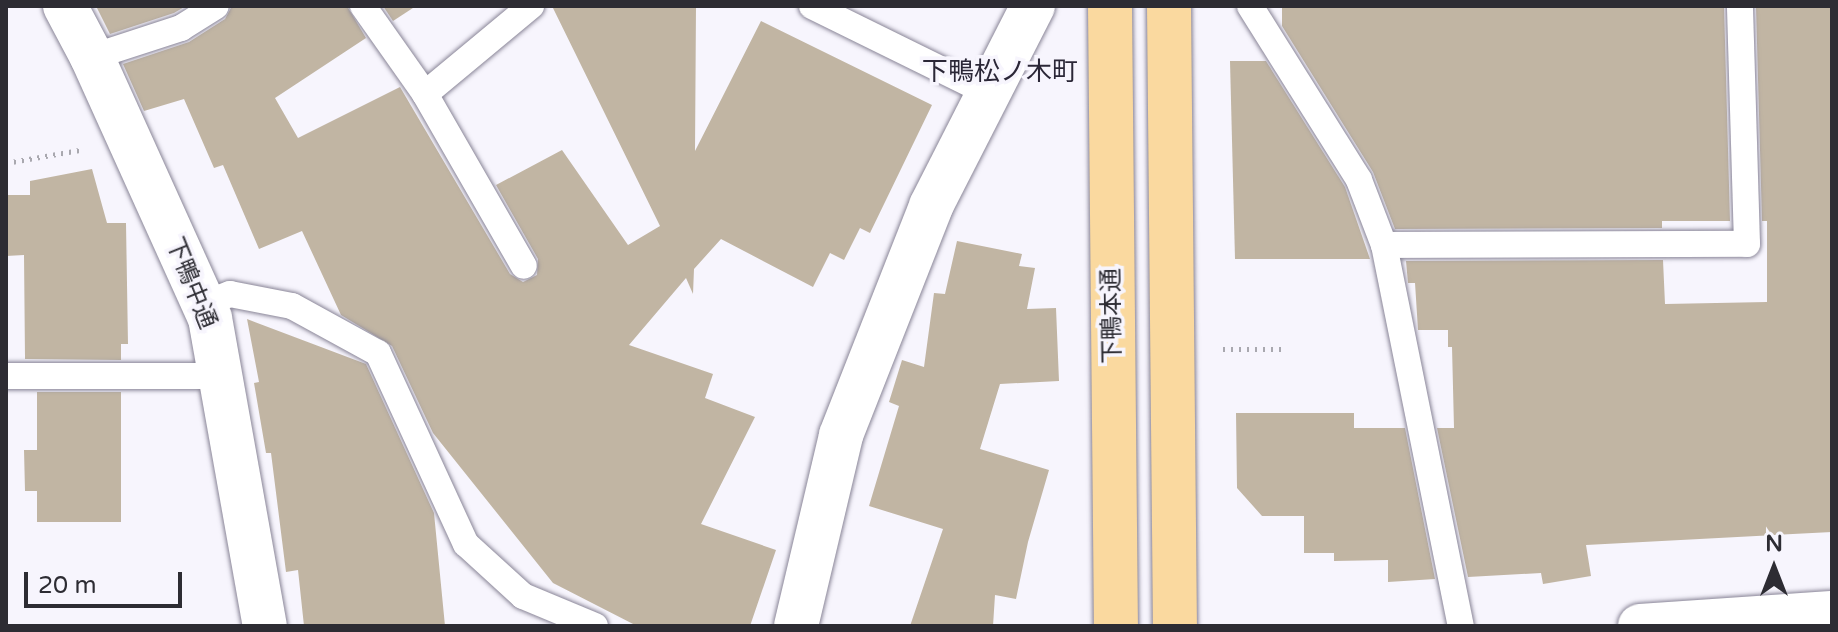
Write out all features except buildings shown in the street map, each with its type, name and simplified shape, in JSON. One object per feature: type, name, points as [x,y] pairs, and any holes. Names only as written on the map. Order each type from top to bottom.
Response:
[{"type":"main road","name":"下鴨本通","points":[[1110,6],[1116,626]]},
{"type":"main road","points":[[1169,6],[1175,626]]},
{"type":"street","name":"下鴨中通","points":[[65,6],[92,57],[204,304],[221,376],[265,626]]},
{"type":"street","points":[[796,626],[841,435],[931,206],[1033,6]]},
{"type":"street","points":[[1640,626],[1832,613]]},
{"type":"lane","points":[[92,57],[181,28],[216,6]]},
{"type":"lane","points":[[363,6],[425,94],[524,266]]},
{"type":"lane","points":[[425,94],[531,6]]},
{"type":"lane","points":[[812,6],[989,93]]},
{"type":"lane","points":[[1250,6],[1359,180],[1384,245],[1461,626]]},
{"type":"lane","points":[[1384,245],[1747,244],[1740,6]]},
{"type":"lane","points":[[204,304],[230,294],[292,306],[378,353],[466,544],[523,596],[595,626]]},
{"type":"lane","points":[[6,376],[221,376]]},
{"type":"path","points":[[6,163],[130,141]]},
{"type":"path","points":[[1222,349],[1283,349]]},
{"type":"district","name":"下鴨松ノ木町","points":[[1000,72]]}]
